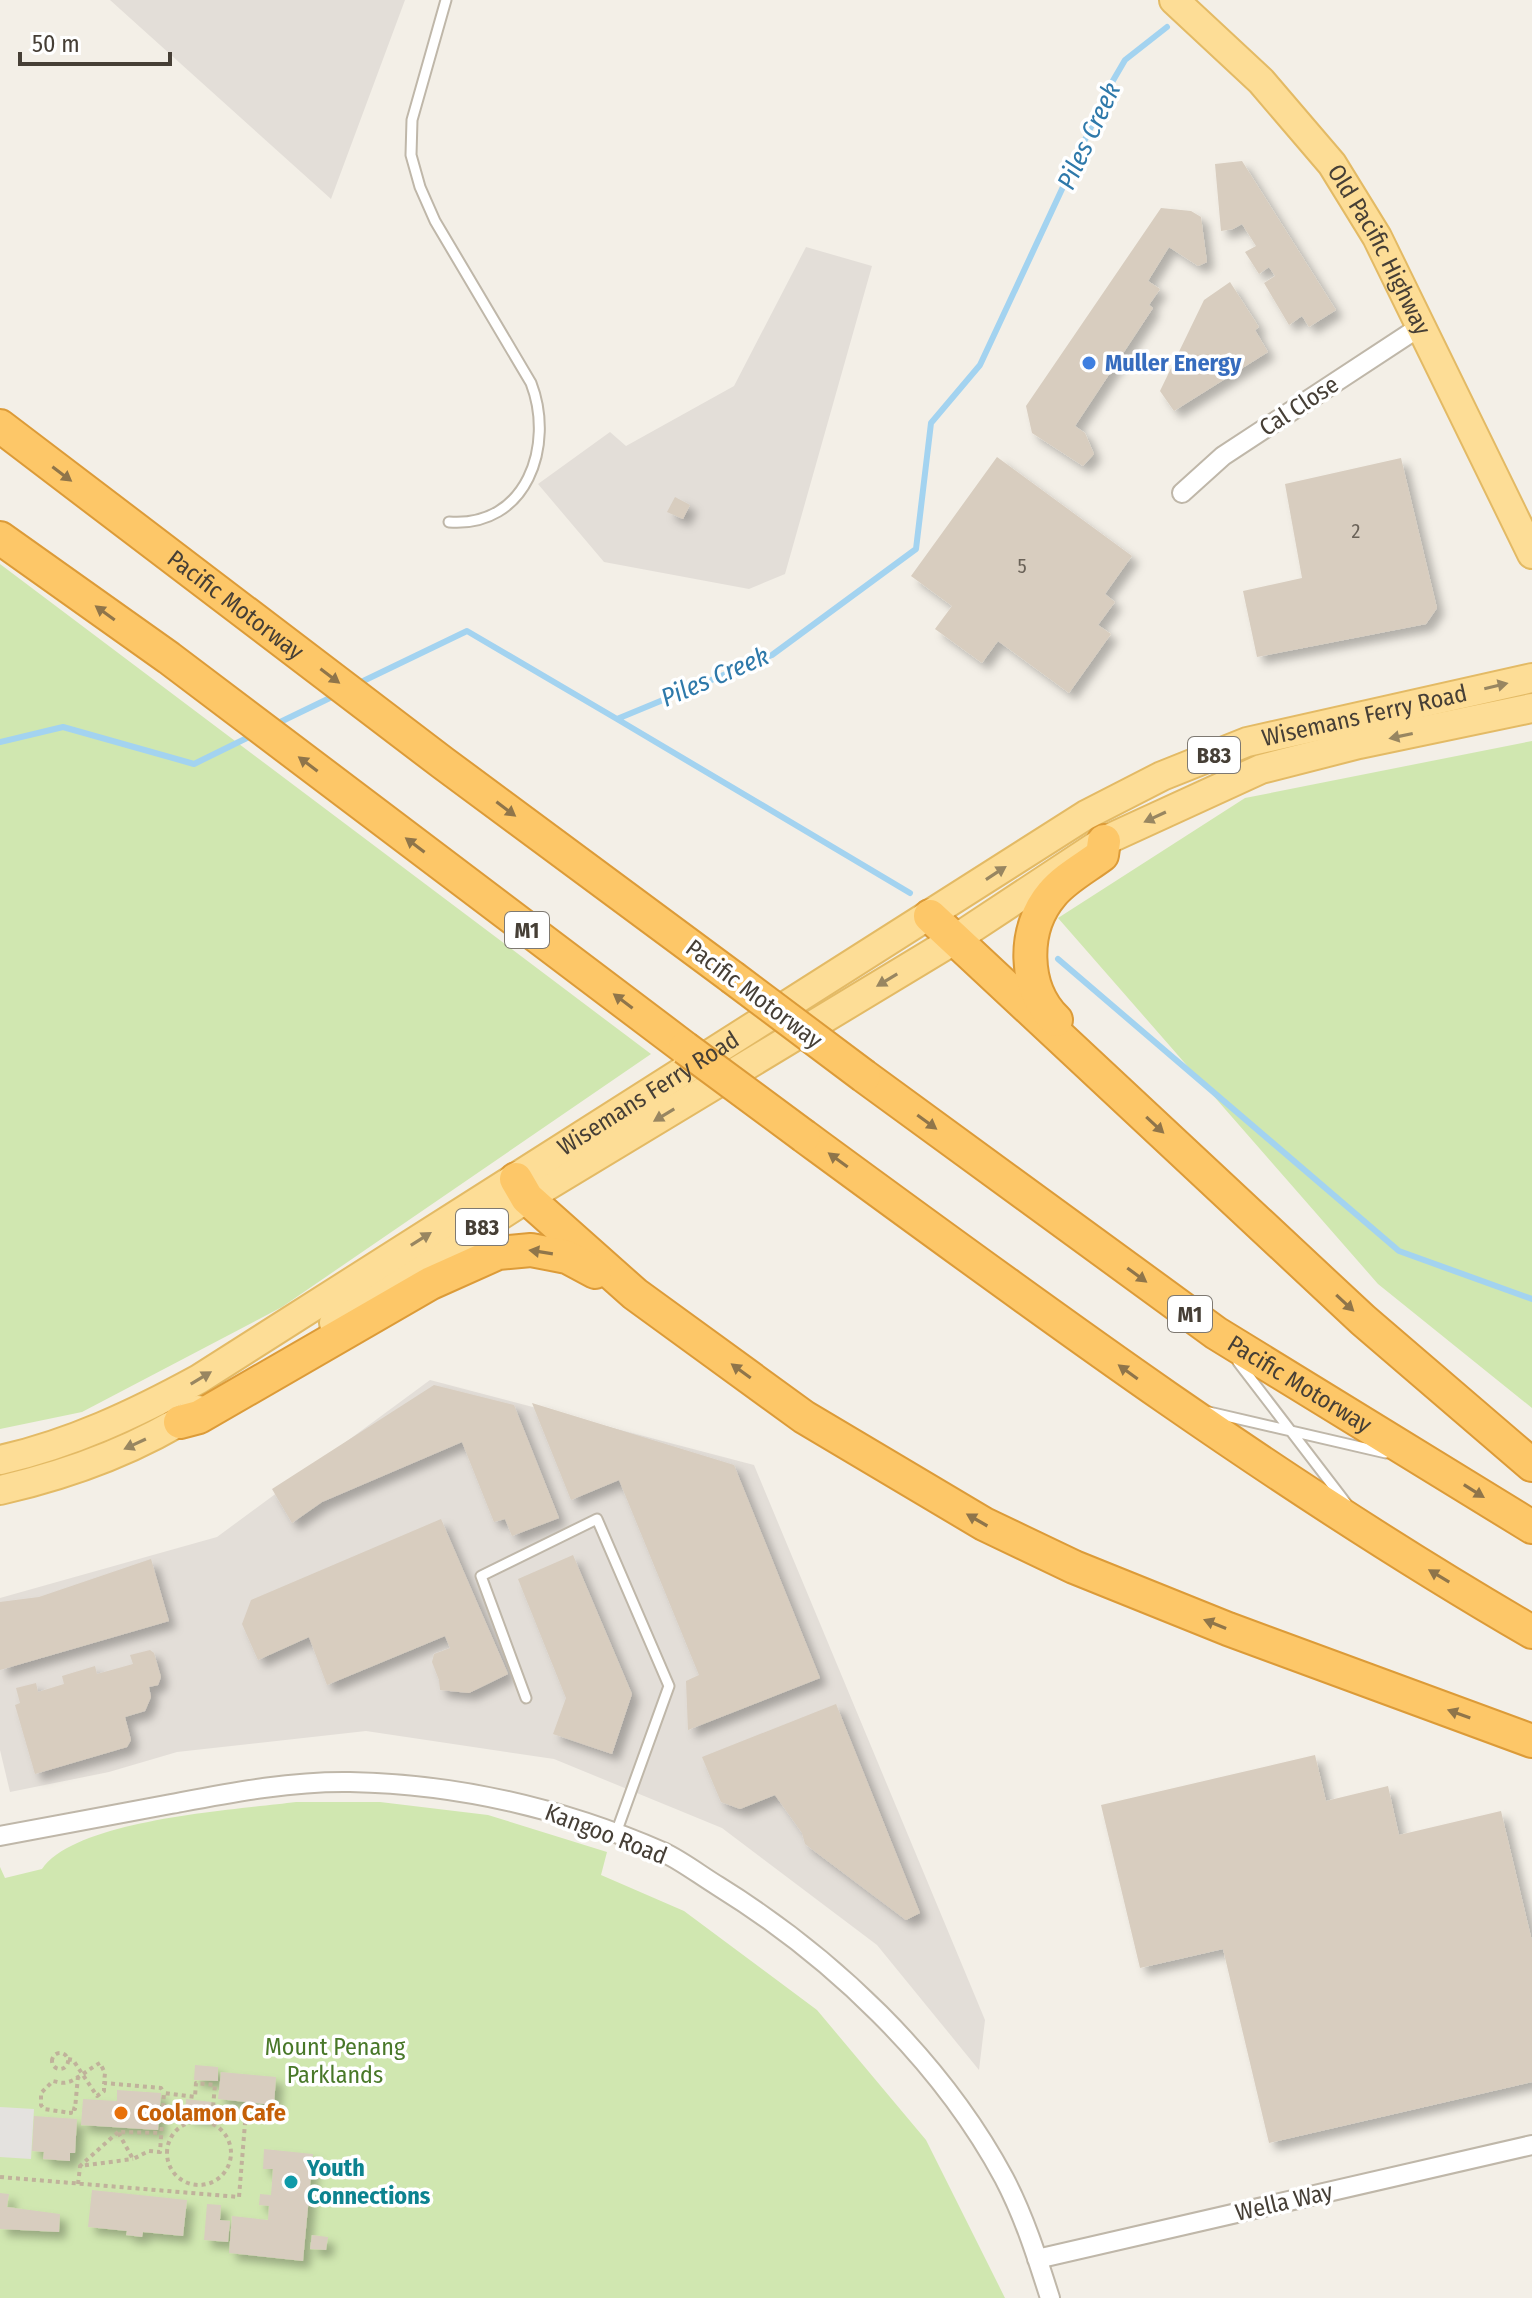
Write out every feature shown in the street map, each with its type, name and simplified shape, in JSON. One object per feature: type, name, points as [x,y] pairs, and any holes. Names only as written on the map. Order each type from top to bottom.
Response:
[{"type":"highway","name":"Pacific Motorway","points":[[0,426],[443,763],[1216,1333],[1532,1527]]},
{"type":"highway","name":"M1","points":[[0,538],[169,658],[685,1048],[1173,1404],[1369,1534],[1532,1632]]},
{"type":"highway","points":[[1098,1072],[1100,1062],[1044,1008],[1035,986],[1030,960],[1032,936],[1045,904],[1054,891],[1102,855],[1104,841]]},
{"type":"highway","points":[[930,916],[1363,1320],[1532,1465]]},
{"type":"highway","points":[[521,1188],[635,1294],[804,1417],[984,1524],[1074,1567],[1228,1629],[1532,1741]]},
{"type":"highway","points":[[180,1422],[199,1417],[431,1283],[498,1253],[531,1250],[567,1257],[593,1270],[627,1295],[635,1294]]},
{"type":"main road","name":"Old Pacific Highway","points":[[1174,0],[1261,81],[1332,164],[1377,237],[1421,326],[1528,548],[1532,575]]},
{"type":"main road","name":"Wisemans Ferry Road","points":[[0,1490],[89,1465],[180,1422],[521,1188],[1086,815],[1162,776],[1247,742],[1532,678]]},
{"type":"main road","name":"Wisemans Ferry Road","points":[[0,1460],[44,1450],[109,1425],[177,1391],[521,1188],[954,940],[1104,841],[1261,769],[1359,744],[1532,708]]},
{"type":"street","name":"Cal Close","points":[[1182,493],[1223,456],[1421,326]]},
{"type":"street","name":"Kangoo Road","points":[[0,1836],[257,1789],[349,1782],[487,1795],[547,1809],[667,1854],[759,1911],[858,1992],[919,2058],[986,2146],[1020,2210],[1050,2298]]},
{"type":"street","name":"Wella Way","points":[[1037,2259],[1532,2145]]},
{"type":"lane","points":[[446,0],[412,120],[411,155],[420,187],[435,221],[531,383],[538,402],[541,429],[530,475],[513,500],[482,519],[449,522]]},
{"type":"lane","points":[[1216,1333],[1369,1534]]},
{"type":"lane","points":[[1173,1404],[1425,1461]]},
{"type":"lane","points":[[526,1698],[481,1576],[597,1519],[669,1686],[616,1833]]},
{"type":"path","points":[[68,2059],[68,2064],[61,2070],[51,2062],[57,2053],[65,2055],[73,2060],[80,2074],[97,2096],[104,2091],[105,2073],[100,2063],[80,2074],[68,2083],[53,2081],[41,2093],[44,2109],[71,2113],[71,2108],[75,2109],[80,2074]]},
{"type":"path","points":[[104,2083],[161,2088],[164,2093],[160,2150]]},
{"type":"path","points":[[0,2177],[239,2197],[246,2111],[213,2107],[215,2085],[196,2083],[195,2097],[164,2093]]},
{"type":"path","points":[[163,2108],[186,2110]]},
{"type":"path","points":[[199,2120],[219,2127],[226,2134],[232,2154],[224,2175],[205,2185],[194,2185],[175,2175],[169,2165],[167,2151],[172,2135],[180,2127],[199,2120]]},
{"type":"path","points":[[78,2184],[80,2166],[118,2132],[161,2133]]},
{"type":"path","points":[[118,2132],[133,2159]]},
{"type":"path","points":[[80,2166],[133,2159],[149,2151],[167,2151]]},
{"type":"shaded area","points":[[110,0],[405,0],[331,199]]},
{"type":"shaded area","points":[[806,247],[872,266],[785,574],[749,589],[604,562],[538,484],[610,432],[626,446],[734,386]]},
{"type":"shaded area","points":[[430,1380],[754,1465],[985,2020],[979,2070],[877,1945],[722,1828],[554,1759],[366,1731],[177,1752],[109,1772],[10,1792],[0,1750],[0,1598],[217,1537]]},
{"type":"shaded area","points":[[0,2107],[34,2109],[31,2159],[0,2157]]},
{"type":"green space","points":[[0,564],[651,1054],[282,1307],[82,1412],[0,1429]]},
{"type":"green space","points":[[1532,741],[1532,1408],[1378,1284],[1058,918],[1245,798]]},
{"type":"green space","name":"Mount Penang Parklands","points":[[296,1802],[380,1802],[488,1815],[607,1852],[601,1875],[684,1911],[817,2010],[926,2140],[1005,2298],[0,2298],[0,1867],[5,1878],[42,1869],[60,1852],[122,1828],[198,1814]]},
{"type":"building","points":[[1242,161],[1336,310],[1309,327],[1302,316],[1289,325],[1264,283],[1275,276],[1269,267],[1259,274],[1245,252],[1256,246],[1242,224],[1221,231],[1215,164]]},
{"type":"building","points":[[1161,208],[1191,211],[1201,217],[1207,262],[1198,266],[1169,247],[1148,281],[1160,289],[1149,305],[1153,308],[1075,426],[1085,433],[1094,454],[1083,466],[1032,433],[1026,406]]},
{"type":"building","points":[[1230,282],[1259,327],[1255,330],[1268,352],[1174,411],[1160,391],[1204,300]]},
{"type":"building","points":[[997,457],[1132,556],[1105,594],[1115,602],[1098,625],[1111,634],[1069,693],[998,641],[982,663],[935,629],[952,606],[911,576]]},
{"type":"building","points":[[1401,458],[1437,608],[1426,624],[1257,657],[1243,591],[1302,578],[1285,484]]},
{"type":"building","points":[[675,497],[690,505],[683,519],[667,512]]},
{"type":"building","points":[[434,1385],[514,1405],[559,1518],[512,1536],[505,1519],[494,1522],[462,1442],[322,1502],[292,1523],[272,1489]]},
{"type":"building","points":[[532,1403],[734,1465],[820,1678],[688,1730],[686,1681],[699,1675],[619,1480],[571,1500]]},
{"type":"building","points":[[441,1519],[508,1674],[469,1693],[440,1690],[432,1662],[434,1654],[450,1648],[445,1636],[327,1685],[309,1637],[258,1660],[242,1624],[251,1600]]},
{"type":"building","points":[[573,1555],[632,1694],[612,1754],[553,1734],[566,1698],[518,1579]]},
{"type":"building","points":[[151,1559],[169,1621],[0,1670],[0,1602],[39,1597]]},
{"type":"building","points":[[150,1650],[154,1653],[161,1677],[158,1685],[149,1687],[151,1697],[145,1711],[125,1717],[131,1740],[127,1747],[35,1774],[15,1705],[20,1703],[16,1688],[36,1683],[38,1692],[64,1684],[62,1676],[95,1666],[97,1674],[133,1664],[130,1655]]},
{"type":"building","points":[[836,1704],[920,1913],[906,1920],[805,1844],[802,1833],[775,1795],[740,1809],[721,1802],[702,1757]]},
{"type":"building","points":[[1315,1755],[1326,1801],[1388,1786],[1399,1835],[1501,1811],[1532,1941],[1532,2082],[1269,2143],[1223,1949],[1140,1968],[1101,1805]]},
{"type":"building","points":[[195,2065],[218,2067],[218,2081],[194,2080]]},
{"type":"building","points":[[221,2072],[276,2077],[274,2105],[218,2099]]},
{"type":"building","name":"Coolamon Cafe","points":[[117,2090],[161,2093],[158,2130],[81,2125],[83,2099],[117,2101]]},
{"type":"building","points":[[186,2099],[212,2102],[210,2119],[185,2116]]},
{"type":"building","points":[[34,2116],[77,2119],[75,2153],[70,2153],[70,2161],[43,2159],[44,2152],[32,2151]]},
{"type":"building","points":[[264,2149],[313,2154],[303,2261],[229,2253],[232,2216],[268,2220],[269,2206],[259,2205],[260,2194],[271,2195],[273,2169],[263,2169]]},
{"type":"building","points":[[92,2190],[187,2200],[183,2236],[143,2232],[142,2237],[126,2235],[127,2231],[88,2227]]},
{"type":"building","points":[[0,2193],[9,2194],[7,2207],[60,2214],[59,2232],[0,2229]]},
{"type":"building","points":[[207,2204],[221,2205],[220,2220],[230,2221],[228,2242],[204,2240]]},
{"type":"building","points":[[312,2235],[328,2237],[326,2250],[310,2249]]},
{"type":"waterway","name":"Piles Creek","points":[[357,684],[467,631],[617,719],[772,655],[916,549],[931,423],[980,365],[1125,60],[1167,27]]},
{"type":"waterway","name":"Piles Creek","points":[[274,725],[336,695]]},
{"type":"waterway","points":[[617,719],[910,893]]},
{"type":"waterway","name":"Piles Creek","points":[[0,742],[63,727],[194,764],[253,735]]},
{"type":"waterway","points":[[1058,959],[1399,1251],[1532,1299]]},
{"type":"place","name":"Muller Energy","points":[[1089,363]]},
{"type":"place","name":"Coolamon Cafe","points":[[121,2113]]},
{"type":"place","name":"Youth Connections","points":[[291,2182]]}]
